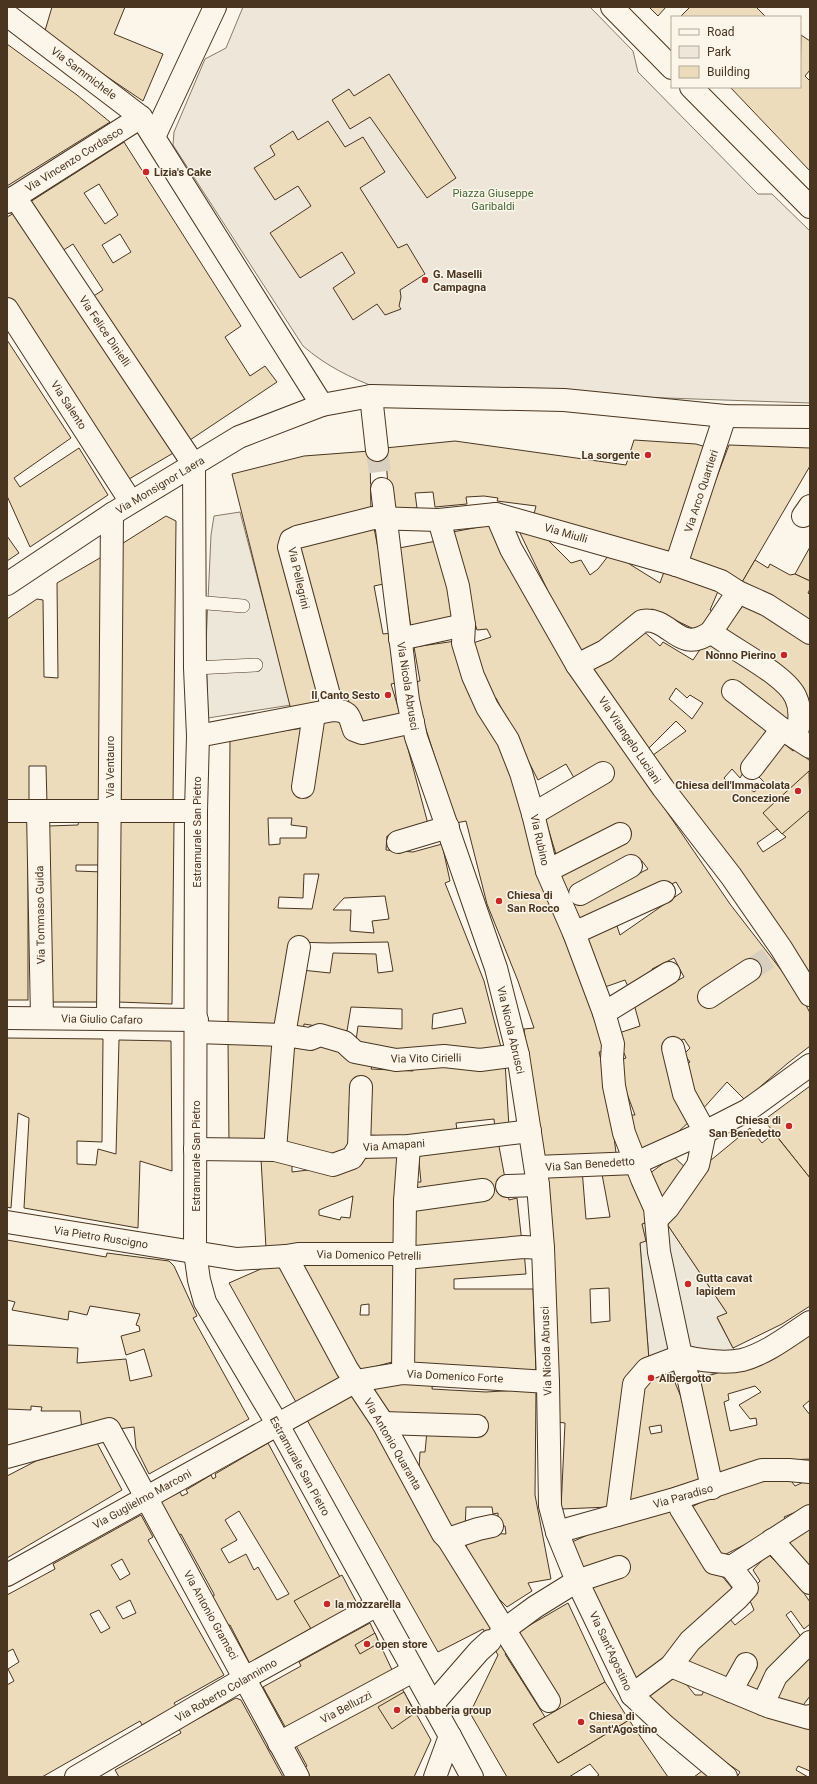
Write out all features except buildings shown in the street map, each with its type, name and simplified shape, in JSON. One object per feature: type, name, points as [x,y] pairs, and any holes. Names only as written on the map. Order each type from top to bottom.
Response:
[{"type":"street","points":[[215,7],[154,137],[322,405],[371,396],[564,400],[725,416],[810,418]]},
{"type":"street","points":[[612,7],[671,67]]},
{"type":"street","name":"Via Sammichele","points":[[7,15],[142,117],[154,137]]},
{"type":"street","points":[[692,88],[810,207]]},
{"type":"street","name":"Via Vincenzo Cordasco","points":[[11,199],[142,117]]},
{"type":"street","name":"Via Felice Dinielli","points":[[11,199],[194,465]]},
{"type":"street","name":"Via Salento","points":[[7,309],[132,502]]},
{"type":"street","points":[[371,396],[378,450]]},
{"type":"street","name":"Via Monsignor Laera","points":[[7,584],[112,514],[239,437],[322,405]]},
{"type":"street","name":"Via Arco Quartieri","points":[[676,565],[725,416]]},
{"type":"street","name":"Estramurale San Pietro","points":[[194,465],[198,736],[196,811],[197,1026],[195,1252],[199,1280],[205,1302],[278,1425],[472,1777]]},
{"type":"street","name":"Via Nicola Abrusci","points":[[382,489],[408,700],[416,737],[496,968],[518,1055],[537,1176],[548,1382],[550,1506],[557,1532],[577,1581]]},
{"type":"street","name":"Via Ventauro","points":[[108,1019],[112,514]]},
{"type":"street","name":"Via Miulli","points":[[386,518],[439,520],[496,514],[676,565],[721,581],[738,592],[767,605],[810,633]]},
{"type":"street","name":"Via Vitangelo Luciani","points":[[496,514],[511,549],[577,665],[663,788],[731,876],[777,951],[810,995]]},
{"type":"street","name":"Via Pellegrini","points":[[323,712],[289,547],[291,540],[297,536],[366,520],[386,518]]},
{"type":"street","name":"Via Rubino","points":[[439,520],[458,586],[464,625],[463,643],[473,676],[487,707],[508,740],[522,773],[534,814],[547,871],[570,900],[574,933],[614,1044],[612,1058],[614,1086],[624,1133],[642,1179],[656,1208],[659,1252],[681,1356],[689,1381],[712,1488]]},
{"type":"street","points":[[577,665],[605,651],[642,621],[649,620],[659,623],[685,639],[696,640],[711,632],[738,592]]},
{"type":"street","points":[[400,639],[464,625]]},
{"type":"street","points":[[711,632],[780,678],[790,688],[796,698],[799,709],[800,723],[796,738],[752,768]]},
{"type":"street","points":[[733,691],[796,738]]},
{"type":"street","points":[[198,736],[323,712],[343,710],[348,714],[354,730],[362,733],[413,722]]},
{"type":"street","points":[[303,787],[323,712]]},
{"type":"street","points":[[534,814],[603,774]]},
{"type":"street","points":[[7,811],[196,811]]},
{"type":"street","name":"Via Tommaso Guida","points":[[38,811],[42,1018]]},
{"type":"street","points":[[398,842],[448,827]]},
{"type":"street","points":[[547,871],[620,834]]},
{"type":"street","points":[[570,900],[632,866]]},
{"type":"street","points":[[574,933],[664,892]]},
{"type":"street","points":[[275,1150],[284,1035],[299,947]]},
{"type":"street","points":[[710,997],[750,970]]},
{"type":"street","points":[[604,1013],[669,973]]},
{"type":"street","name":"Via Giulio Cafaro","points":[[7,1018],[108,1019],[197,1026]]},
{"type":"street","name":"Via Vito Cirielli","points":[[197,1026],[310,1039],[320,1035],[344,1042],[355,1052],[396,1060],[444,1056],[480,1060],[518,1055]]},
{"type":"street","points":[[657,1219],[668,1208],[698,1165],[705,1132],[684,1094],[673,1048]]},
{"type":"street","name":"Via San Benedetto","points":[[506,1186],[537,1176],[636,1163],[705,1132],[748,1110],[810,1064]]},
{"type":"street","points":[[359,1146],[361,1087]]},
{"type":"street","name":"Via Amapani","points":[[195,1149],[275,1150],[333,1165],[352,1158],[359,1146],[409,1146],[530,1131]]},
{"type":"street","points":[[403,1373],[405,1201],[409,1146]]},
{"type":"street","points":[[405,1201],[483,1190]]},
{"type":"street","name":"Via Pietro Ruscigno","points":[[7,1222],[195,1252]]},
{"type":"street","name":"Via Domenico Petrelli","points":[[195,1252],[238,1259],[298,1254],[394,1254],[405,1258],[523,1247],[542,1248]]},
{"type":"street","name":"Via Antonio Quaranta","points":[[286,1256],[343,1362],[383,1423],[499,1634],[549,1701]]},
{"type":"street","points":[[617,1515],[634,1384],[647,1369],[681,1356],[706,1361],[742,1360],[774,1346],[810,1322]]},
{"type":"street","name":"Via Domenico Forte","points":[[278,1425],[356,1381],[403,1373],[548,1382]]},
{"type":"street","points":[[383,1423],[477,1426]]},
{"type":"street","name":"Via Guglielmo Marconi","points":[[7,1575],[146,1496],[278,1425]]},
{"type":"street","name":"Via Antonio Gramsci","points":[[7,1457],[110,1429],[298,1777]]},
{"type":"street","name":"Via Paradiso","points":[[557,1532],[712,1488],[762,1470],[810,1472]]},
{"type":"street","points":[[632,1695],[671,1666],[690,1641],[747,1588],[731,1567],[714,1563],[681,1509],[678,1498]]},
{"type":"street","points":[[731,1567],[810,1516]]},
{"type":"street","points":[[448,1539],[492,1526]]},
{"type":"street","points":[[772,1540],[810,1583]]},
{"type":"street","points":[[432,1705],[479,1652],[499,1634],[535,1607],[577,1581],[619,1566]]},
{"type":"street","name":"Via Sant'Agostino","points":[[577,1581],[632,1695],[665,1726],[726,1777]]},
{"type":"street","name":"Via Roberto Colanninno","points":[[88,1774],[245,1678],[376,1605]]},
{"type":"street","points":[[763,1704],[776,1676],[810,1642]]},
{"type":"street","points":[[732,1691],[746,1664]]},
{"type":"street","points":[[671,1666],[763,1704],[795,1715],[809,1718],[810,1716]]},
{"type":"street","name":"Via Belluzzi","points":[[279,1743],[413,1671]]},
{"type":"street","points":[[435,1777],[450,1736]]},
{"type":"lane","points":[[195,602],[243,606]]},
{"type":"lane","points":[[196,668],[256,665]]},
{"type":"green space","name":"Piazza Giuseppe Garibaldi","points":[[243,7],[590,7],[633,51],[638,72],[758,194],[772,194],[810,231],[810,403],[378,388],[348,375],[320,359],[303,346],[173,145],[174,132],[205,59],[226,48]]},
{"type":"shaded area","points":[[240,512],[291,705],[208,718],[206,644],[211,535],[214,516]]},
{"type":"shaded area","points":[[663,1218],[727,1313],[717,1318],[733,1348],[745,1364],[689,1381],[671,1373],[645,1377],[649,1360],[640,1243],[642,1224]]},
{"type":"tunnel","points":[[377,450],[382,489]]},
{"type":"tunnel","points":[[750,970],[774,954]]},
{"type":"place","name":"Lizia's Cake","points":[[146,172]]},
{"type":"place","name":"G. Maselli Campagna","points":[[425,280]]},
{"type":"place","name":"La sorgente","points":[[648,455]]},
{"type":"place","name":"Nonno Pierino","points":[[784,655]]},
{"type":"place","name":"Il Canto Sesto","points":[[388,695]]},
{"type":"place","name":"Chiesa dell'Immacolata Concezione","points":[[798,791]]},
{"type":"place","name":"Chiesa di San Rocco","points":[[499,901]]},
{"type":"place","name":"Chiesa di San Benedetto","points":[[789,1126]]},
{"type":"place","name":"Gutta cavat lapidem","points":[[688,1284]]},
{"type":"place","name":"Albergotto","points":[[651,1378]]},
{"type":"place","name":"la mozzarella","points":[[327,1604]]},
{"type":"place","name":"open store","points":[[367,1644]]},
{"type":"place","name":"kebabberia group","points":[[397,1710]]},
{"type":"place","name":"Chiesa di Sant'Agostino","points":[[581,1722]]}]
